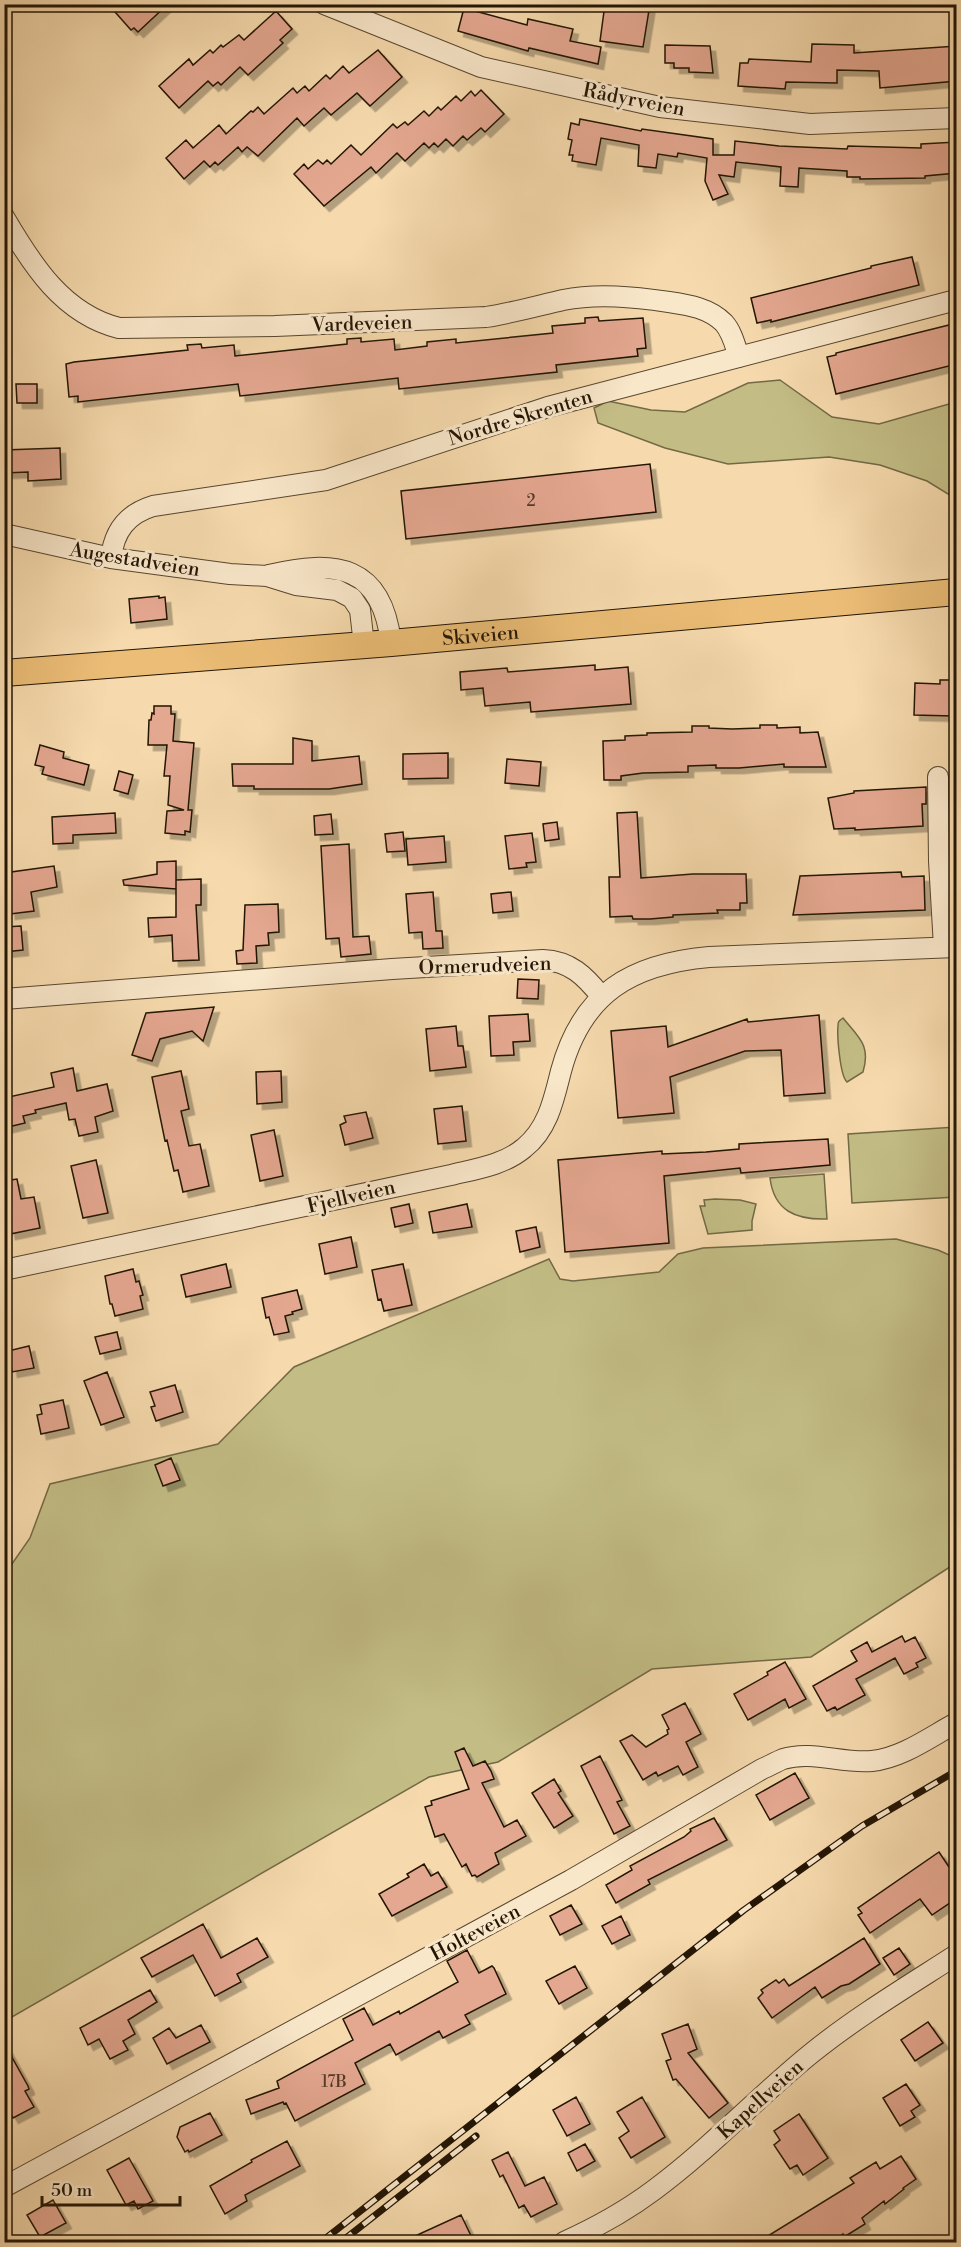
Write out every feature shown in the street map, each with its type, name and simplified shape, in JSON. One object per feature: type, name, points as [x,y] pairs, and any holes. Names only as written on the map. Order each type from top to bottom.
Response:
[{"type":"main road","name":"Skiveien","points":[[4,673],[391,643],[957,592]]},
{"type":"street","name":"Rådyrveien","points":[[324,4],[481,67],[660,107],[810,124],[957,118]]},
{"type":"street","name":"Vardeveien","points":[[4,217],[48,284],[81,312],[99,323],[119,328],[275,326],[444,320],[515,313],[564,300],[617,296],[704,309],[715,315],[725,325],[731,334],[739,357]]},
{"type":"street","name":"Nordre Skrenten","points":[[111,558],[113,542],[125,522],[135,513],[153,506],[326,480],[548,406],[957,300]]},
{"type":"street","name":"Augestadveien","points":[[4,534],[111,558],[231,574],[267,576],[296,585],[329,587],[352,598],[360,610],[364,645]]},
{"type":"street","name":"Augestadveien","points":[[267,576],[318,568],[342,570],[360,578],[376,593],[383,604],[391,643]]},
{"type":"street","points":[[601,996],[622,981],[644,971],[682,960],[950,947],[939,861],[938,777]]},
{"type":"street","name":"Ormerudveien","points":[[4,999],[392,969],[543,960],[569,965],[586,978],[601,996]]},
{"type":"street","name":"Fjellveien","points":[[4,1270],[451,1175],[487,1166],[513,1156],[537,1137],[545,1124],[572,1039],[601,996]]},
{"type":"street","name":"Holteveien","points":[[6,2182],[571,1880],[762,1769],[794,1757],[858,1762],[879,1760],[903,1752],[957,1723]]},
{"type":"street","name":"Kapellveien","points":[[564,2242],[611,2218],[656,2189],[771,2087],[833,2036],[957,1955]]},
{"type":"shaded area","points":[[780,380],[832,417],[879,424],[956,402],[956,499],[927,481],[880,465],[829,457],[728,464],[665,448],[598,423],[594,408],[608,401],[651,410],[685,412],[748,383]]},
{"type":"shaded area","points":[[843,1018],[862,1042],[866,1055],[863,1072],[847,1082],[841,1064],[838,1038],[838,1023]]},
{"type":"shaded area","points":[[956,1127],[956,1197],[852,1203],[848,1134]]},
{"type":"shaded area","points":[[824,1174],[827,1219],[806,1218],[788,1211],[776,1198],[770,1178]]},
{"type":"shaded area","points":[[704,1200],[740,1200],[756,1204],[752,1230],[708,1234],[700,1206],[705,1206]]},
{"type":"shaded area","points":[[896,1239],[938,1250],[956,1258],[956,1563],[811,1657],[652,1669],[498,1762],[429,1777],[5,2021],[5,1574],[30,1538],[50,1484],[218,1444],[294,1367],[549,1259],[560,1279],[573,1281],[659,1272],[678,1254],[703,1248]]},
{"type":"building","points":[[108,4],[168,4],[138,32],[134,28],[131,30]]},
{"type":"building","points":[[605,4],[650,4],[643,47],[600,41]]},
{"type":"building","points":[[464,8],[527,25],[528,19],[573,29],[570,41],[601,47],[598,64],[529,48],[528,51],[458,31]]},
{"type":"building","points":[[276,11],[292,29],[280,40],[283,43],[248,75],[240,67],[221,85],[218,82],[213,86],[208,81],[179,108],[159,86],[189,59],[193,65],[210,50],[213,53],[221,45],[223,47],[239,35],[244,40]]},
{"type":"building","points":[[812,44],[854,45],[854,53],[957,46],[957,81],[880,88],[879,71],[837,70],[837,83],[786,82],[785,89],[738,86],[740,63],[748,63],[749,59],[811,62]]},
{"type":"building","points":[[665,45],[710,46],[713,73],[689,72],[689,68],[674,68],[674,63],[665,63]]},
{"type":"building","points":[[378,50],[402,77],[370,106],[357,93],[331,115],[324,108],[304,126],[297,118],[258,156],[247,147],[242,152],[238,147],[218,165],[215,162],[210,167],[204,161],[184,179],[166,158],[186,140],[193,148],[219,125],[226,134],[258,107],[264,114],[293,88],[297,93],[305,86],[309,91],[326,75],[330,79],[343,66],[349,73]]},
{"type":"building","points":[[481,90],[504,114],[485,132],[481,128],[467,140],[463,136],[453,146],[446,139],[438,147],[434,143],[429,148],[424,143],[405,161],[397,153],[376,173],[371,167],[324,206],[294,174],[304,164],[308,169],[318,160],[323,164],[327,160],[331,164],[351,145],[361,155],[393,124],[397,128],[405,122],[408,125],[424,111],[429,116],[438,107],[441,110],[456,96],[461,101],[471,91],[475,96]]},
{"type":"building","points":[[580,119],[641,131],[642,129],[713,139],[713,155],[734,155],[735,141],[779,146],[847,149],[848,146],[921,148],[921,144],[957,142],[957,173],[925,176],[925,178],[860,179],[860,177],[847,177],[847,171],[799,168],[798,187],[780,186],[781,167],[736,162],[734,177],[719,175],[728,194],[713,200],[705,181],[707,158],[678,153],[677,157],[658,154],[656,168],[638,166],[639,145],[601,138],[596,165],[572,161],[573,155],[569,155],[572,140],[568,139],[571,123],[579,125]]},
{"type":"building","points":[[912,257],[919,285],[771,322],[771,320],[757,323],[751,298]]},
{"type":"building","points":[[598,317],[599,321],[643,318],[646,348],[637,349],[638,356],[556,365],[557,372],[399,389],[398,378],[240,396],[238,384],[78,402],[78,396],[69,397],[66,364],[74,362],[188,350],[187,345],[201,344],[202,348],[234,345],[235,356],[347,344],[347,339],[361,338],[361,342],[394,339],[395,350],[427,346],[427,342],[456,339],[456,343],[553,333],[552,326],[585,323],[585,318]]},
{"type":"building","points":[[957,323],[957,364],[836,394],[827,357]]},
{"type":"building","points":[[16,384],[37,384],[37,403],[17,403]]},
{"type":"building","points":[[60,448],[61,479],[28,481],[28,472],[4,473],[4,450]]},
{"type":"building","points":[[650,464],[656,512],[406,539],[401,491]]},
{"type":"building","points":[[159,596],[159,598],[165,597],[167,619],[131,623],[129,599]]},
{"type":"building","points":[[595,665],[595,670],[628,667],[631,704],[531,712],[530,702],[485,706],[483,688],[461,690],[460,672],[507,668],[508,672]]},
{"type":"building","points":[[940,680],[957,680],[957,709],[953,709],[953,716],[914,715],[915,683],[940,684]]},
{"type":"building","points":[[154,706],[171,706],[171,714],[175,714],[173,741],[194,743],[188,810],[192,810],[190,832],[185,831],[185,835],[165,833],[167,811],[184,810],[168,805],[170,776],[164,776],[167,745],[148,745],[149,720],[151,720],[152,713],[154,714]]},
{"type":"building","points":[[760,725],[777,725],[777,728],[800,727],[800,733],[818,732],[826,767],[784,767],[784,764],[739,768],[716,768],[716,765],[688,766],[688,772],[643,773],[621,776],[621,780],[604,780],[603,741],[625,740],[625,736],[647,735],[647,733],[692,732],[692,726],[732,729],[760,728]]},
{"type":"building","points":[[293,738],[312,741],[312,761],[359,756],[362,784],[329,789],[254,789],[254,786],[233,786],[232,764],[293,764]]},
{"type":"building","points":[[40,745],[64,752],[63,758],[89,765],[84,785],[42,774],[44,767],[35,765]]},
{"type":"building","points":[[448,753],[448,778],[403,779],[403,754]]},
{"type":"building","points":[[507,759],[541,762],[539,786],[505,783]]},
{"type":"building","points":[[119,771],[133,775],[128,794],[114,790]]},
{"type":"building","points":[[926,787],[926,804],[922,804],[923,826],[834,829],[828,798],[854,793],[854,791]]},
{"type":"building","points":[[637,812],[641,878],[693,874],[746,874],[747,903],[740,903],[740,910],[717,910],[718,913],[673,915],[673,917],[650,919],[633,919],[632,916],[610,917],[609,877],[620,877],[617,813]]},
{"type":"building","points":[[115,813],[116,833],[73,835],[73,843],[53,844],[52,817]]},
{"type":"building","points":[[331,814],[333,834],[315,835],[314,816]]},
{"type":"building","points":[[557,822],[559,839],[545,841],[543,824]]},
{"type":"building","points":[[403,832],[405,851],[387,852],[385,834]]},
{"type":"building","points":[[532,833],[536,862],[526,863],[527,867],[509,869],[505,836]]},
{"type":"building","points":[[444,836],[446,862],[408,865],[406,839]]},
{"type":"building","points":[[349,844],[353,937],[369,936],[371,954],[341,957],[339,938],[326,939],[321,846]]},
{"type":"building","points":[[176,861],[176,880],[201,879],[201,905],[196,905],[199,960],[173,961],[172,935],[149,937],[148,918],[176,917],[176,889],[124,885],[123,880],[157,874],[157,862]]},
{"type":"building","points":[[54,866],[57,887],[31,892],[34,911],[10,914],[4,873]]},
{"type":"building","points":[[901,872],[902,877],[924,876],[925,910],[793,915],[800,876]]},
{"type":"building","points":[[433,892],[436,931],[442,931],[443,948],[423,949],[422,932],[409,933],[406,894]]},
{"type":"building","points":[[511,892],[513,911],[493,913],[491,894]]},
{"type":"building","points":[[278,904],[279,932],[268,933],[269,945],[256,946],[257,963],[237,964],[236,951],[243,950],[245,905]]},
{"type":"building","points":[[21,926],[23,950],[4,952],[4,927]]},
{"type":"building","points":[[518,979],[539,980],[538,999],[517,998]]},
{"type":"building","points":[[214,1007],[203,1041],[192,1031],[160,1039],[152,1061],[132,1055],[146,1013]]},
{"type":"building","points":[[528,1014],[530,1041],[513,1042],[514,1055],[491,1056],[489,1016]]},
{"type":"building","points":[[819,1015],[825,1093],[784,1096],[781,1050],[745,1051],[670,1077],[674,1113],[618,1118],[611,1031],[666,1026],[668,1047],[747,1019],[748,1022]]},
{"type":"building","points":[[456,1026],[458,1046],[463,1046],[466,1067],[430,1071],[426,1029]]},
{"type":"building","points":[[73,1068],[77,1091],[107,1084],[113,1111],[95,1117],[98,1132],[79,1136],[75,1119],[69,1120],[66,1103],[35,1110],[36,1113],[23,1116],[25,1123],[4,1128],[4,1098],[54,1087],[51,1073]]},
{"type":"building","points":[[181,1071],[189,1109],[181,1111],[189,1146],[200,1144],[209,1186],[183,1192],[178,1170],[174,1171],[167,1140],[165,1141],[152,1077]]},
{"type":"building","points":[[281,1071],[282,1102],[257,1104],[256,1072]]},
{"type":"building","points":[[462,1106],[466,1141],[438,1144],[434,1109]]},
{"type":"building","points":[[366,1112],[373,1138],[345,1145],[340,1125],[346,1122],[344,1116]]},
{"type":"building","points":[[274,1130],[283,1176],[260,1181],[251,1135]]},
{"type":"building","points":[[828,1139],[830,1165],[741,1173],[740,1168],[664,1176],[669,1243],[565,1252],[558,1160],[662,1151],[662,1154],[706,1152],[739,1149],[739,1144]]},
{"type":"building","points":[[96,1160],[108,1213],[83,1218],[71,1166]]},
{"type":"building","points":[[17,1179],[21,1199],[34,1197],[40,1228],[10,1234],[4,1203],[4,1181]]},
{"type":"building","points":[[409,1204],[413,1223],[395,1227],[391,1208]]},
{"type":"building","points":[[467,1204],[472,1227],[433,1233],[429,1212]]},
{"type":"building","points":[[536,1227],[540,1247],[520,1252],[516,1231]]},
{"type":"building","points":[[351,1237],[357,1267],[325,1274],[319,1244]]},
{"type":"building","points":[[226,1264],[231,1287],[186,1297],[181,1275]]},
{"type":"building","points":[[403,1264],[412,1305],[384,1311],[381,1299],[378,1300],[372,1270]]},
{"type":"building","points":[[133,1269],[136,1282],[139,1281],[143,1295],[140,1296],[143,1309],[115,1316],[112,1304],[110,1304],[105,1276]]},
{"type":"building","points":[[297,1290],[302,1309],[285,1316],[289,1332],[274,1335],[269,1317],[266,1318],[262,1298]]},
{"type":"building","points":[[117,1332],[121,1349],[100,1354],[95,1337]]},
{"type":"building","points":[[29,1346],[34,1368],[12,1372],[8,1351]]},
{"type":"building","points":[[107,1372],[124,1417],[101,1425],[84,1381]]},
{"type":"building","points":[[175,1385],[183,1412],[156,1421],[151,1407],[155,1406],[150,1392]]},
{"type":"building","points":[[63,1400],[69,1428],[41,1434],[37,1415],[42,1414],[40,1405]]},
{"type":"building","points":[[171,1458],[180,1480],[163,1486],[155,1465]]},
{"type":"building","points":[[902,1636],[905,1642],[915,1637],[926,1658],[916,1663],[918,1667],[904,1674],[895,1658],[856,1679],[865,1695],[837,1710],[835,1707],[827,1711],[813,1686],[857,1661],[851,1651],[867,1642],[872,1652]]},
{"type":"building","points":[[785,1662],[806,1699],[789,1708],[785,1699],[748,1720],[734,1694],[768,1675],[767,1672]]},
{"type":"building","points":[[685,1703],[701,1734],[686,1742],[698,1767],[683,1775],[678,1766],[658,1776],[656,1772],[643,1780],[620,1741],[632,1735],[646,1747],[668,1734],[669,1729],[662,1715]]},
{"type":"building","points":[[464,1748],[473,1766],[485,1761],[491,1771],[494,1779],[482,1783],[504,1827],[517,1820],[526,1836],[495,1853],[499,1864],[477,1877],[472,1876],[466,1864],[462,1867],[444,1834],[435,1837],[425,1807],[432,1805],[431,1801],[469,1789],[455,1752]]},
{"type":"building","points":[[600,1756],[622,1800],[617,1802],[630,1826],[614,1834],[581,1766]]},
{"type":"building","points":[[795,1773],[809,1798],[770,1820],[756,1795]]},
{"type":"building","points":[[554,1779],[561,1791],[558,1793],[573,1816],[554,1828],[532,1793]]},
{"type":"building","points":[[714,1818],[727,1840],[648,1880],[650,1884],[616,1903],[606,1885],[632,1870],[630,1866],[684,1837],[691,1831],[690,1829]]},
{"type":"building","points":[[939,1852],[957,1879],[957,1898],[932,1915],[920,1899],[870,1933],[858,1915],[862,1913],[858,1908]]},
{"type":"building","points":[[424,1864],[431,1876],[438,1872],[447,1887],[392,1916],[379,1894],[409,1877],[407,1874]]},
{"type":"building","points":[[571,1905],[582,1924],[560,1935],[550,1916]]},
{"type":"building","points":[[621,1916],[630,1935],[612,1944],[602,1926]]},
{"type":"building","points":[[203,1924],[221,1958],[257,1938],[268,1957],[237,1974],[241,1982],[215,1996],[193,1955],[152,1977],[141,1958]]},
{"type":"building","points":[[864,1938],[880,1964],[822,1998],[815,1987],[772,2018],[758,1998],[763,1993],[761,1990],[776,1980],[779,1983],[784,1979],[789,1986]]},
{"type":"building","points":[[899,1948],[910,1964],[894,1975],[883,1958]]},
{"type":"building","points":[[467,1950],[479,1973],[492,1966],[494,1968],[506,1994],[465,2015],[470,2024],[443,2038],[439,2031],[396,2055],[390,2044],[355,2063],[365,2084],[295,2121],[286,2103],[283,2102],[251,2114],[246,2100],[279,2088],[277,2081],[353,2040],[343,2019],[364,2008],[373,2025],[399,2011],[400,2014],[458,1982],[447,1961]]},
{"type":"building","points":[[575,1966],[587,1988],[559,2004],[546,1981]]},
{"type":"building","points":[[150,1990],[157,2002],[128,2020],[135,2034],[123,2041],[128,2050],[110,2059],[99,2039],[88,2045],[80,2028]]},
{"type":"building","points":[[928,2022],[943,2043],[915,2061],[901,2040]]},
{"type":"building","points":[[688,2024],[697,2049],[688,2053],[728,2103],[709,2118],[676,2079],[673,2080],[666,2061],[671,2059],[662,2034]]},
{"type":"building","points":[[201,2025],[210,2042],[167,2064],[153,2038],[169,2028],[176,2038]]},
{"type":"building","points":[[4,2043],[28,2086],[29,2089],[25,2091],[34,2107],[13,2118],[4,2103]]},
{"type":"building","points":[[906,2084],[920,2105],[911,2111],[915,2117],[900,2126],[883,2098]]},
{"type":"building","points":[[576,2097],[590,2124],[567,2136],[553,2110]]},
{"type":"building","points":[[642,2097],[665,2137],[631,2158],[619,2138],[629,2131],[617,2112]]},
{"type":"building","points":[[210,2113],[222,2135],[185,2152],[177,2137],[180,2127]]},
{"type":"building","points":[[799,2114],[828,2158],[803,2175],[797,2165],[790,2169],[774,2145],[780,2140],[774,2131]]},
{"type":"building","points":[[287,2141],[300,2166],[245,2195],[247,2201],[225,2214],[210,2186]]},
{"type":"building","points":[[585,2144],[595,2161],[577,2171],[568,2153]]},
{"type":"building","points":[[508,2152],[525,2186],[544,2177],[557,2204],[531,2217],[524,2205],[519,2208],[503,2175],[500,2177],[492,2160]]},
{"type":"building","points":[[901,2156],[916,2179],[885,2204],[884,2201],[862,2218],[865,2224],[844,2237],[843,2234],[832,2242],[758,2242],[854,2183],[850,2178],[876,2162],[880,2169]]},
{"type":"building","points":[[129,2158],[153,2201],[138,2209],[134,2201],[126,2205],[107,2170]]},
{"type":"building","points":[[53,2200],[66,2223],[40,2237],[27,2215]]},
{"type":"building","points":[[461,2215],[474,2242],[402,2242]]},
{"type":"railway","points":[[321,2242],[744,1910],[862,1826],[956,1771]]},
{"type":"railway","points":[[341,2242],[476,2136]]}]
